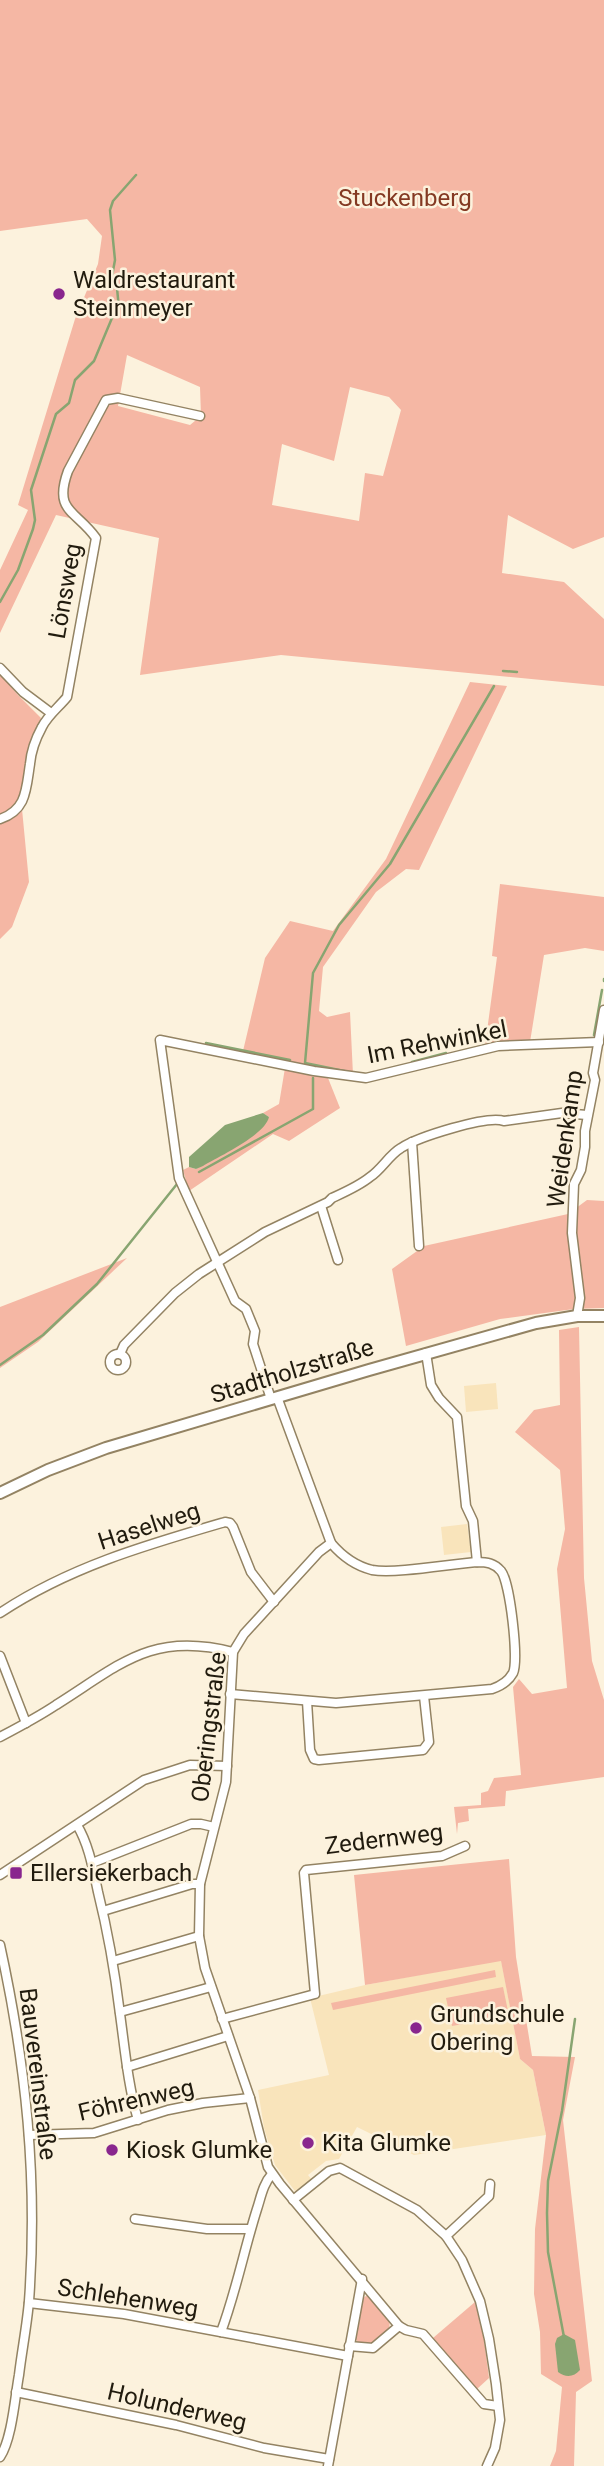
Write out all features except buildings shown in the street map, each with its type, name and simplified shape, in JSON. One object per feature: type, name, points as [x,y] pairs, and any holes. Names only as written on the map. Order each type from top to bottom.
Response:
[{"type":"street","name":"Lönsweg","points":[[51,713],[67,697],[96,546],[96,538],[92,532],[69,512],[64,504],[64,483],[68,471],[106,400],[118,398],[200,416]]},
{"type":"street","points":[[0,668],[23,692],[51,713],[32,751],[24,800],[14,812],[0,819]]},
{"type":"street","name":"Weidenkamp","points":[[577,1316],[579,1298],[572,1233],[574,1184],[581,1170],[585,1147],[587,1115],[604,1010]]},
{"type":"street","name":"Im Rehwinkel","points":[[217,1262],[179,1178],[160,1040],[359,1078],[498,1046],[599,1042]]},
{"type":"street","points":[[120,1354],[124,1345],[175,1293],[217,1262],[287,1220],[321,1206],[369,1178],[398,1149],[472,1122],[496,1118],[504,1121],[562,1113],[587,1115]]},
{"type":"street","points":[[412,1142],[419,1246]]},
{"type":"street","points":[[321,1206],[338,1259]]},
{"type":"street","points":[[217,1262],[235,1301],[246,1309],[255,1331],[253,1344],[331,1543],[355,1563],[374,1570],[477,1562],[494,1564],[506,1580],[515,1664],[514,1671],[502,1685],[492,1689],[364,1702],[307,1701],[230,1694]]},
{"type":"street","name":"Stadtholzstraße","points":[[0,1493],[96,1451],[426,1353],[536,1323],[577,1316],[604,1316]]},
{"type":"street","points":[[426,1353],[431,1385],[457,1417],[466,1506],[473,1521],[477,1562]]},
{"type":"street","name":"Haselweg","points":[[0,1613],[41,1588],[97,1562],[225,1522],[233,1527],[251,1572],[274,1602]]},
{"type":"street","name":"Oberingstraße","points":[[331,1543],[319,1552],[244,1634],[233,1652],[224,1795],[200,1884],[200,1936],[211,1987],[250,2098],[268,2167],[400,2326]]},
{"type":"street","points":[[0,1737],[111,1668],[141,1653],[181,1645],[216,1647],[233,1652]]},
{"type":"street","points":[[0,1656],[26,1723]]},
{"type":"street","points":[[307,1701],[310,1750],[314,1759],[319,1760],[423,1749],[429,1742],[424,1696]]},
{"type":"street","points":[[0,1875],[126,1791],[160,1773],[190,1765],[227,1766]]},
{"type":"street","points":[[92,1863],[191,1824],[214,1827]]},
{"type":"street","points":[[77,1825],[92,1863],[103,1911],[138,2120]]},
{"type":"street","name":"Zedernweg","points":[[222,2019],[314,1994],[304,1873],[306,1870],[442,1856],[465,1846]]},
{"type":"street","points":[[103,1911],[192,1884],[200,1884]]},
{"type":"street","points":[[113,1961],[200,1936]]},
{"type":"street","name":"Bauvereinstraße","points":[[0,1945],[21,2051],[32,2180],[29,2303],[16,2392],[5,2448],[0,2458]]},
{"type":"street","points":[[120,2012],[211,1987]]},
{"type":"street","points":[[127,2067],[228,2036]]},
{"type":"street","name":"Föhrenweg","points":[[29,2135],[94,2133],[191,2105],[250,2098]]},
{"type":"street","points":[[293,2200],[329,2171],[340,2168],[409,2204],[446,2236],[462,2260],[480,2301],[489,2339],[498,2406],[498,2433],[488,2466]]},
{"type":"street","name":"Schlehenweg","points":[[221,2332],[232,2305],[250,2229],[266,2181],[272,2174]]},
{"type":"street","points":[[446,2236],[489,2196],[490,2184]]},
{"type":"street","points":[[135,2219],[207,2229],[250,2229]]},
{"type":"street","points":[[328,2463],[362,2279]]},
{"type":"street","name":"Schlehenweg","points":[[29,2303],[124,2314],[348,2356]]},
{"type":"street","points":[[349,2346],[373,2348],[400,2326],[423,2334],[484,2403],[498,2406]]},
{"type":"street","name":"Holunderweg","points":[[16,2392],[176,2425],[328,2463]]},
{"type":"shaded area","points":[[263,1113],[269,1117],[266,1124],[251,1138],[203,1166],[196,1169],[189,1167],[189,1157],[225,1125]]},
{"type":"shaded area","points":[[496,1383],[498,1409],[466,1412],[464,1386]]},
{"type":"shaded area","points":[[467,1524],[471,1552],[444,1555],[441,1527]]},
{"type":"shaded area","name":"Grundschule Obering","points":[[501,1960],[520,2059],[533,2070],[546,2135],[414,2155],[357,2127],[339,2159],[326,2161],[308,2175],[312,2180],[295,2191],[275,2165],[264,2128],[258,2090],[329,2075],[310,1998]]},
{"type":"shaded area","points":[[564,2334],[575,2340],[580,2370],[570,2376],[558,2372],[555,2344],[557,2338]]},
{"type":"green space","name":"Stuckenberg","points":[[0,0],[604,0],[604,537],[573,549],[508,515],[502,573],[564,582],[604,619],[604,686],[281,655],[140,675],[159,538],[56,515],[0,633],[0,570],[28,510],[18,505],[75,319],[98,264],[102,236],[87,219],[0,231]],"holes":[[[127,355],[200,387],[201,416],[190,425],[118,406]],[[350,387],[389,397],[401,410],[383,476],[365,473],[359,521],[272,505],[282,444],[334,461]]]},
{"type":"green space","points":[[0,674],[41,718],[25,765],[22,809],[29,882],[12,927],[0,939]]},
{"type":"green space","points":[[470,682],[507,686],[419,870],[406,869],[376,892],[323,967],[319,1011],[327,1017],[350,1012],[353,1075],[328,1072],[243,1051],[265,958],[290,921],[333,931],[386,859]]},
{"type":"green space","points":[[500,884],[604,897],[604,951],[585,948],[544,955],[530,1042],[485,1046],[497,957],[492,956]]},
{"type":"green space","points":[[285,1068],[328,1078],[340,1108],[289,1141],[273,1134],[189,1191],[183,1170],[189,1167],[196,1169],[269,1117],[263,1113],[279,1104]]},
{"type":"green space","points":[[587,1200],[604,1201],[604,1308],[574,1309],[500,1319],[406,1346],[392,1269],[424,1246],[568,1214]]},
{"type":"green space","points":[[127,1258],[38,1342],[0,1368],[0,1307]]},
{"type":"green space","points":[[579,1327],[584,1578],[592,1661],[604,1700],[604,1777],[506,1791],[505,1806],[468,1809],[469,1821],[458,1823],[457,1834],[454,1807],[481,1805],[481,1793],[488,1791],[494,1778],[521,1775],[513,1687],[519,1679],[532,1694],[567,1688],[557,1569],[565,1529],[560,1470],[515,1432],[534,1410],[560,1405],[559,1330]]},
{"type":"green space","points":[[509,1859],[516,1957],[532,2056],[575,2057],[563,2120],[592,2381],[576,2392],[574,2466],[550,2466],[556,2451],[562,2387],[541,2374],[540,2332],[534,2294],[535,2229],[546,2135],[533,2070],[520,2059],[501,1961],[365,1985],[354,1875]]},
{"type":"green space","points":[[495,1970],[496,1977],[333,2010],[331,2003]]},
{"type":"green space","points":[[503,1987],[509,2016],[452,2026],[446,1998]]},
{"type":"green space","points":[[371,2297],[390,2318],[389,2332],[373,2345],[358,2343],[355,2337],[362,2299]]},
{"type":"green space","points":[[475,2302],[489,2378],[477,2389],[433,2338]]},
{"type":"waterway","name":"Ellersiekerbach","points":[[0,602],[18,570],[33,529],[35,520],[31,490],[56,414],[69,403],[75,380],[94,361],[112,318],[119,309],[117,288],[112,276],[115,260],[110,210],[113,201],[136,175]]},
{"type":"waterway","points":[[503,671],[517,672]]},
{"type":"waterway","points":[[349,1072],[305,1063],[313,973],[339,925],[390,864],[494,686]]},
{"type":"waterway","points":[[594,1035],[602,990]]},
{"type":"waterway","points":[[206,1043],[290,1060]]},
{"type":"waterway","points":[[412,1062],[446,1053]]},
{"type":"waterway","points":[[199,1172],[313,1109],[313,1078]]},
{"type":"waterway","points":[[0,1365],[43,1335],[97,1284],[177,1184]]},
{"type":"waterway","points":[[564,2337],[548,2252],[548,2181],[562,2111],[575,2019]]},
{"type":"place","name":"Waldrestaurant Steinmeyer","points":[[59,294]]},
{"type":"place","name":"Ellersiekerbach","points":[[16,1873]]},
{"type":"place","name":"Grundschule Obering","points":[[416,2028]]},
{"type":"place","name":"Kita Glumke","points":[[308,2143]]},
{"type":"place","name":"Kiosk Glumke","points":[[112,2150]]}]
